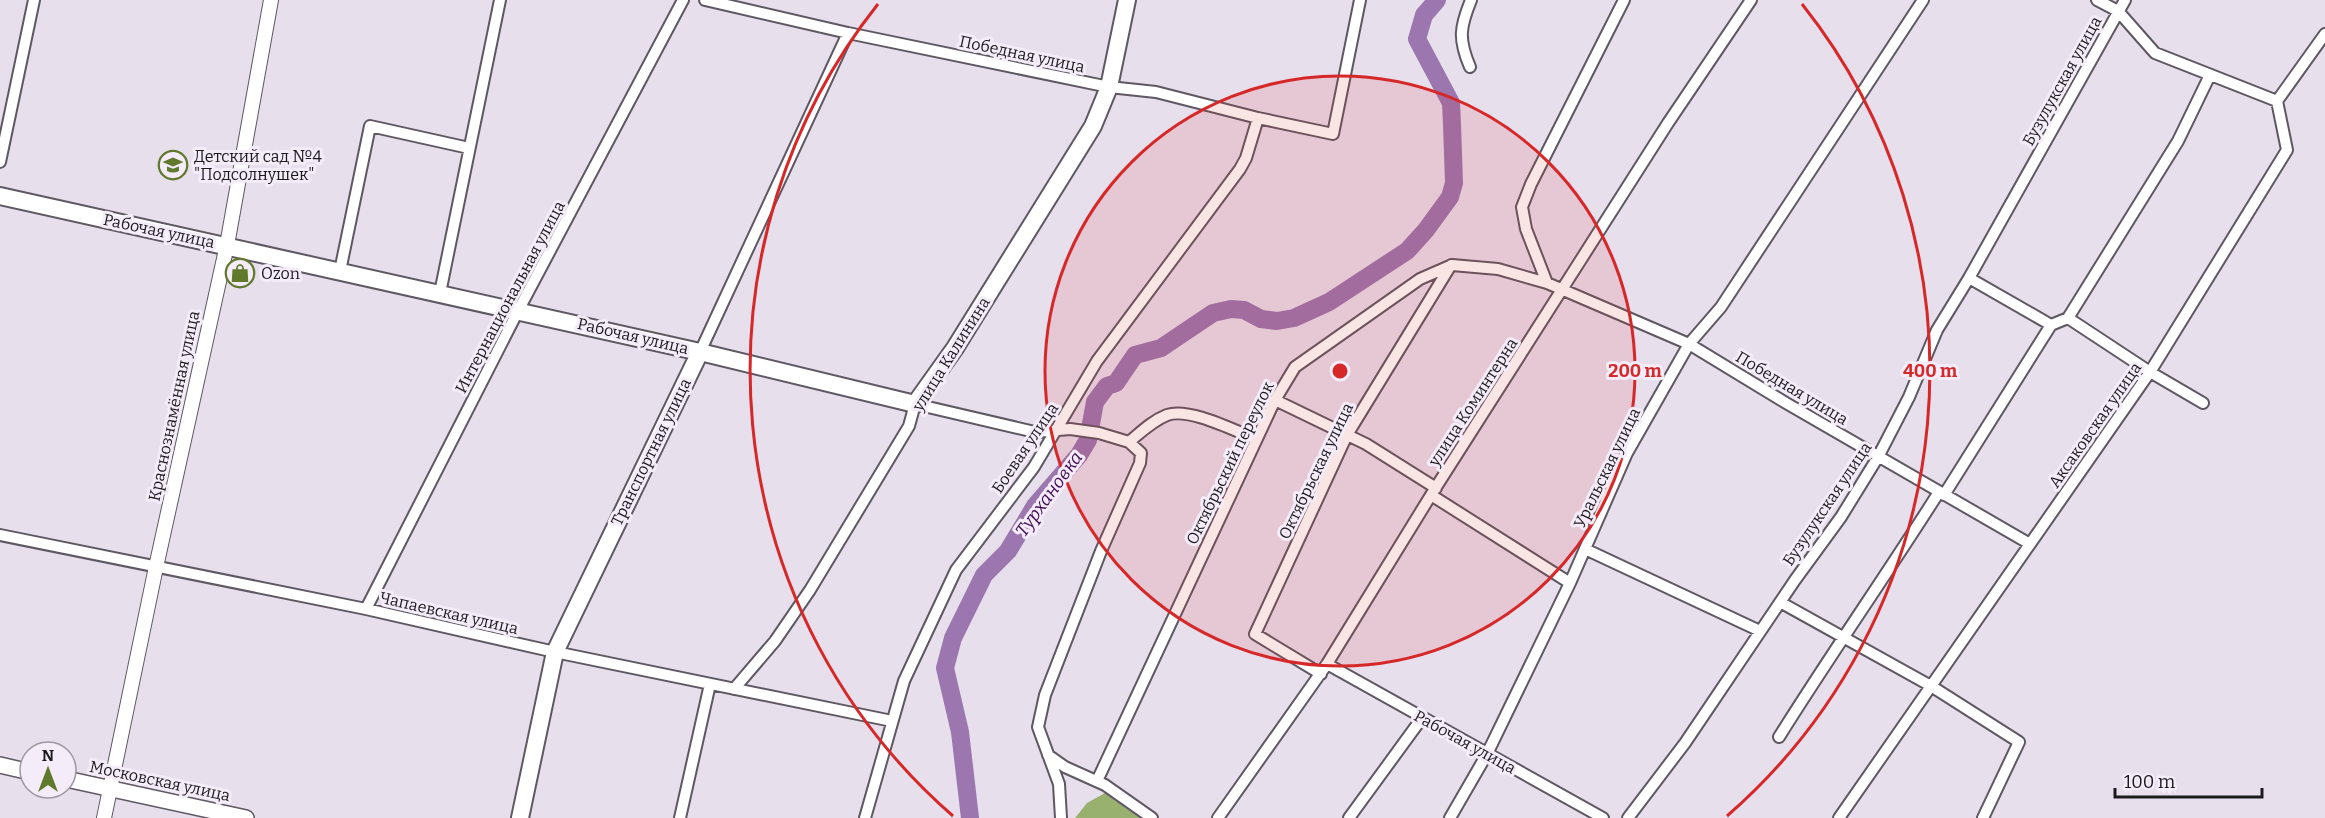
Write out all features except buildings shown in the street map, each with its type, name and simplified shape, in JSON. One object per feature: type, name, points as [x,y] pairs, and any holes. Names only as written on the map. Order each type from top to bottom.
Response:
[{"type":"main road","name":"улица Калинина","points":[[915,404],[955,348],[1094,126],[1109,87],[1127,0]]},
{"type":"main road","name":"Рабочая улица","points":[[0,196],[700,352],[915,404]]},
{"type":"main road","name":"Транспортная улица","points":[[520,818],[555,652],[700,352]]},
{"type":"main road","points":[[0,765],[18,769]]},
{"type":"main road","name":"Московская улица","points":[[78,782],[246,818]]},
{"type":"street","points":[[0,162],[34,0]]},
{"type":"street","name":"Краснознамённая улица","points":[[104,818],[156,567],[227,245],[271,0]]},
{"type":"street","points":[[440,293],[500,0]]},
{"type":"street","name":"Интернациональная улица","points":[[366,609],[518,311],[683,0]]},
{"type":"street","name":"Победная улица","points":[[705,0],[848,33],[1109,87],[1156,92],[1333,134],[1360,0]]},
{"type":"street","points":[[1470,67],[1462,49],[1460,26],[1471,0]]},
{"type":"street","points":[[1547,283],[1526,228],[1522,207],[1531,184],[1624,0]]},
{"type":"street","name":"улица Коминтерна","points":[[1218,818],[1324,669],[1434,491],[1668,123],[1751,0]]},
{"type":"street","name":"Уральская улица","points":[[1450,818],[1487,754],[1570,583],[1627,453],[1689,344],[1721,307],[1923,0]]},
{"type":"street","points":[[2097,0],[2118,11],[2155,53],[2277,100],[2325,34]]},
{"type":"street","name":"Бузулукская улица","points":[[1628,818],[1685,743],[1780,602],[1841,517],[1878,457],[1909,397],[1937,330],[1969,278],[2125,0]]},
{"type":"street","name":"Транспортная улица","points":[[700,352],[848,33]]},
{"type":"street","points":[[1779,736],[1842,636],[1942,493],[2051,325],[2068,318],[2178,141],[2210,75]]},
{"type":"street","name":"Аксаковская улица","points":[[1839,818],[2151,372],[2287,150],[2277,100]]},
{"type":"street","name":"Боевая улица","points":[[865,818],[904,681],[956,570],[1034,467],[1097,361],[1240,169],[1258,118]]},
{"type":"street","points":[[340,271],[370,126],[470,147]]},
{"type":"street","name":"Октябрьский переулок","points":[[1097,781],[1256,439],[1275,400],[1295,367],[1420,279],[1452,265],[1498,269],[1547,283],[1562,291]]},
{"type":"street","name":"Октябрьская улица","points":[[1255,634],[1347,435],[1452,265]]},
{"type":"street","points":[[1969,278],[2051,325]]},
{"type":"street","name":"Победная улица","points":[[1562,291],[1689,344],[1878,457],[2030,544]]},
{"type":"street","points":[[2068,318],[2151,372],[2204,403]]},
{"type":"street","points":[[1275,400],[1366,444],[1570,583]]},
{"type":"street","name":"Рабочая улица","points":[[915,404],[1035,432],[1070,429],[1100,433],[1128,442]]},
{"type":"street","name":"улица Калинина","points":[[734,689],[775,641],[810,590],[909,426],[915,404]]},
{"type":"street","points":[[1061,818],[1059,784],[1038,727],[1045,695],[1101,551],[1140,463],[1141,453],[1128,442],[1154,422],[1170,414],[1184,414],[1205,419],[1256,439]]},
{"type":"street","name":"Чапаевская улица","points":[[0,535],[366,609],[555,652],[892,721]]},
{"type":"street","points":[[1585,549],[1760,631]]},
{"type":"street","points":[[1780,602],[1931,686],[2019,742],[1983,818]]},
{"type":"street","name":"Рабочая улица","points":[[1255,634],[1422,718],[1603,818]]},
{"type":"street","points":[[680,818],[710,684]]},
{"type":"street","points":[[1349,818],[1422,718]]},
{"type":"street","points":[[1048,755],[1065,767],[1097,781],[1152,818]]},
{"type":"green space","points":[[1105,793],[1141,818],[1075,818],[1087,803]]},
{"type":"waterway","name":"Турхановка","points":[[970,818],[960,732],[945,668],[953,638],[984,575],[1008,551],[1035,506],[1079,455],[1088,440],[1095,402],[1107,386],[1116,383],[1135,355],[1161,348],[1213,313],[1231,309],[1244,310],[1261,319],[1277,321],[1294,318],[1329,302],[1407,251],[1450,197],[1454,183],[1451,103],[1417,39],[1424,15],[1437,0]]},
{"type":"place","name":"Детский сад №4 \"Подсолнушек\"","points":[[173,165]]},
{"type":"place","name":"Ozon","points":[[240,273]]}]
